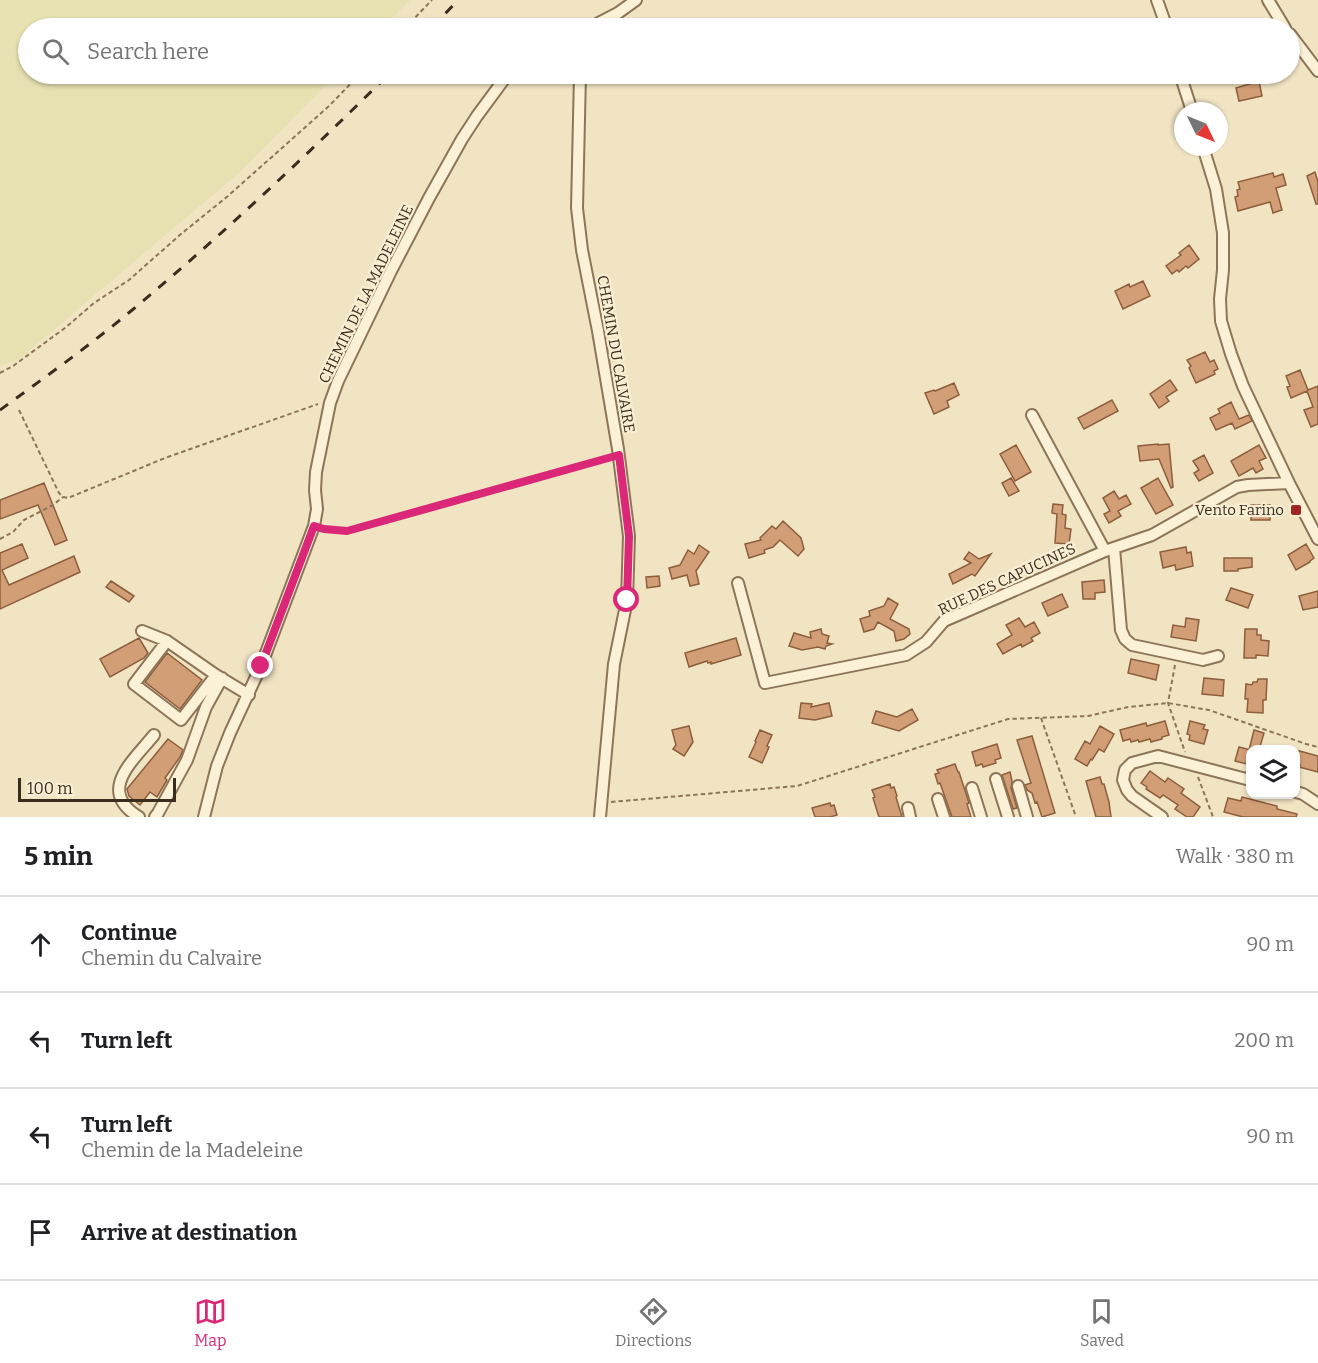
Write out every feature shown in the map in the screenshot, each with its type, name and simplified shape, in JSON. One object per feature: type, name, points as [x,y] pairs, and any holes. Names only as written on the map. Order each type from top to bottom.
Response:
[{"type":"street","points":[[608,18],[636,0]]},
{"type":"street","points":[[1157,0],[1163,18]]},
{"type":"street","points":[[1268,0],[1279,18]]},
{"type":"street","points":[[1300,47],[1318,71]]},
{"type":"street","name":"CHEMIN DE LA MADELEINE","points":[[204,817],[217,766],[261,666],[314,526],[317,509],[316,472],[330,403],[338,381],[429,198],[472,123],[501,84]]},
{"type":"street","name":"CHEMIN DU CALVAIRE","points":[[579,84],[578,218],[619,455],[629,536],[627,600],[614,664],[600,817]]},
{"type":"street","points":[[1183,84],[1189,102]]},
{"type":"street","points":[[1206,156],[1216,189],[1222,233],[1221,321],[1243,386],[1289,483],[1314,524],[1318,539]]},
{"type":"street","points":[[1032,415],[1109,549],[1121,630],[1125,639],[1132,645],[1203,660],[1218,656]]},
{"type":"street","name":"RUE DES CAPUCINES","points":[[738,583],[765,683],[906,655],[926,642],[944,621],[1109,549],[1152,536],[1237,487],[1289,483]]},
{"type":"street","points":[[142,631],[167,640],[249,695]]},
{"type":"street","points":[[167,640],[134,684],[181,720],[219,677]]},
{"type":"street","points":[[155,817],[187,760],[219,677]]},
{"type":"street","points":[[133,815],[119,798],[119,785],[124,772],[154,735]]},
{"type":"street","points":[[1162,817],[1127,790],[1123,780],[1125,770],[1132,764],[1158,756],[1246,779]]},
{"type":"street","points":[[996,779],[1010,817],[1026,815],[1018,786]]},
{"type":"street","points":[[972,789],[981,817]]},
{"type":"street","points":[[1300,793],[1318,804]]},
{"type":"street","points":[[938,799],[944,817]]},
{"type":"path","points":[[415,18],[432,0]]},
{"type":"path","points":[[0,373],[13,366],[65,328],[94,303],[129,280],[228,196],[350,84]]},
{"type":"path","points":[[19,410],[59,494],[68,498],[187,450],[318,404],[330,403]]},
{"type":"path","points":[[314,526],[347,531],[619,455]]},
{"type":"path","points":[[0,539],[13,532],[24,520],[63,497]]},
{"type":"path","points":[[1176,654],[1168,703],[1213,817]]},
{"type":"path","points":[[602,803],[797,786],[1008,719],[1088,716],[1128,707],[1168,703],[1209,710],[1318,747]]},
{"type":"path","points":[[1041,718],[1076,817]]},
{"type":"shaded area","points":[[0,0],[410,0],[392,18],[18,18],[18,84],[327,84],[241,171],[17,361],[0,365]]},
{"type":"building","points":[[1260,84],[1262,96],[1239,101],[1236,88]]},
{"type":"building","points":[[1315,172],[1318,182],[1318,204],[1316,204],[1307,176]]},
{"type":"building","points":[[1273,173],[1274,177],[1283,174],[1286,185],[1276,188],[1282,210],[1273,213],[1270,202],[1238,211],[1235,197],[1238,196],[1237,190],[1240,189],[1238,182]]},
{"type":"building","points":[[1189,245],[1199,259],[1188,268],[1186,266],[1172,274],[1166,266],[1181,255],[1179,253]]},
{"type":"building","points":[[1143,281],[1150,296],[1123,309],[1115,291],[1129,284],[1130,287]]},
{"type":"building","points":[[1205,352],[1210,362],[1214,360],[1218,369],[1214,371],[1215,374],[1196,383],[1187,360]]},
{"type":"building","points":[[1300,370],[1308,390],[1318,386],[1318,424],[1311,427],[1304,410],[1313,407],[1307,391],[1291,398],[1287,387],[1290,386],[1286,376]]},
{"type":"building","points":[[1170,380],[1177,390],[1166,397],[1169,401],[1159,408],[1150,394]]},
{"type":"building","points":[[954,383],[959,395],[947,401],[949,407],[934,414],[925,393]]},
{"type":"building","points":[[1112,400],[1118,411],[1084,429],[1078,418]]},
{"type":"building","points":[[1231,402],[1239,419],[1249,415],[1252,421],[1235,429],[1232,423],[1216,430],[1210,418],[1220,413],[1218,409]]},
{"type":"building","points":[[1169,444],[1173,487],[1171,488],[1159,459],[1140,461],[1138,446]]},
{"type":"building","points":[[1016,445],[1031,472],[1015,481],[1000,454]]},
{"type":"building","points":[[1259,445],[1266,458],[1259,461],[1263,469],[1256,473],[1253,468],[1239,476],[1231,461]]},
{"type":"building","points":[[1204,455],[1213,473],[1199,481],[1194,473],[1199,470],[1193,461]]},
{"type":"building","points":[[1011,478],[1019,491],[1009,496],[1002,483]]},
{"type":"building","points":[[1158,478],[1173,505],[1156,514],[1141,488]]},
{"type":"building","points":[[44,483],[67,540],[55,545],[38,505],[0,519],[0,500]]},
{"type":"building","points":[[1114,491],[1119,499],[1126,495],[1131,504],[1118,511],[1121,516],[1109,523],[1104,514],[1110,511],[1103,498]]},
{"type":"building","points":[[1053,504],[1063,505],[1062,514],[1066,515],[1065,528],[1071,529],[1069,544],[1055,543],[1057,514],[1052,513]]},
{"type":"building","points":[[1251,505],[1270,505],[1270,520],[1251,520]]},
{"type":"building","points":[[783,521],[801,538],[804,549],[798,556],[780,540],[773,547],[764,550],[765,553],[749,558],[745,544],[761,540],[760,538],[772,526],[776,529]]},
{"type":"building","points":[[22,544],[28,558],[2,570],[9,585],[74,556],[80,572],[0,609],[0,553]]},
{"type":"building","points":[[1306,544],[1314,558],[1296,570],[1288,555]]},
{"type":"building","points":[[699,545],[709,552],[696,571],[699,584],[690,586],[687,575],[672,579],[669,568],[680,565],[688,550],[694,554]]},
{"type":"building","points":[[1186,547],[1187,553],[1191,552],[1193,566],[1176,570],[1175,565],[1163,568],[1160,552]]},
{"type":"building","points":[[969,552],[979,559],[991,554],[975,576],[972,574],[953,584],[949,574],[971,563],[964,559]]},
{"type":"building","points":[[1224,558],[1252,558],[1252,567],[1238,569],[1238,571],[1224,571]]},
{"type":"building","points":[[659,576],[660,586],[647,588],[646,577]]},
{"type":"building","points":[[1104,580],[1105,592],[1095,593],[1095,599],[1083,599],[1082,582]]},
{"type":"building","points":[[111,581],[134,596],[129,602],[106,587]]},
{"type":"building","points":[[1231,588],[1253,595],[1248,608],[1226,600]]},
{"type":"building","points":[[1318,591],[1318,607],[1303,610],[1299,596]]},
{"type":"building","points":[[1062,594],[1068,607],[1048,616],[1042,603]]},
{"type":"building","points":[[888,598],[898,604],[890,619],[909,629],[910,634],[904,639],[896,641],[894,631],[878,622],[874,629],[864,632],[860,619],[870,616],[869,611],[884,606]]},
{"type":"building","points":[[1019,618],[1025,627],[1034,622],[1040,633],[1031,638],[1033,641],[1022,647],[1021,644],[1003,654],[997,644],[1012,635],[1006,625]]},
{"type":"building","points":[[1186,618],[1199,620],[1196,641],[1171,637],[1173,625],[1185,627]]},
{"type":"building","points":[[821,629],[822,634],[829,636],[827,643],[832,644],[826,646],[825,649],[818,647],[802,650],[789,646],[794,633],[811,638],[810,632]]},
{"type":"building","points":[[1245,629],[1257,629],[1257,635],[1261,635],[1261,640],[1269,641],[1268,656],[1256,655],[1256,658],[1244,658]]},
{"type":"building","points":[[139,638],[148,653],[144,658],[110,677],[100,659]]},
{"type":"building","points":[[736,638],[741,655],[711,664],[707,661],[689,667],[685,653]]},
{"type":"building","points":[[167,653],[202,680],[180,709],[145,682]]},
{"type":"building","points":[[1131,659],[1159,665],[1156,680],[1128,673]]},
{"type":"building","points":[[1204,678],[1224,680],[1223,696],[1202,694]]},
{"type":"building","points":[[1258,679],[1267,679],[1263,713],[1247,712],[1246,684],[1252,685]]},
{"type":"building","points":[[801,703],[812,704],[811,707],[829,703],[832,716],[815,720],[799,718]]},
{"type":"building","points":[[912,709],[918,720],[899,731],[872,723],[876,711],[897,717]]},
{"type":"building","points":[[1165,721],[1169,735],[1162,739],[1151,742],[1150,739],[1139,742],[1138,740],[1131,742],[1130,739],[1123,741],[1120,730]]},
{"type":"building","points":[[1190,721],[1205,725],[1203,729],[1208,730],[1204,744],[1189,740],[1190,735],[1187,734]]},
{"type":"building","points":[[689,726],[693,742],[684,756],[673,749],[676,745],[672,730]]},
{"type":"building","points":[[1100,726],[1114,734],[1104,752],[1099,749],[1087,766],[1075,759],[1085,741],[1090,744]]},
{"type":"building","points":[[760,730],[772,735],[762,763],[749,757]]},
{"type":"building","points":[[1254,730],[1264,733],[1260,745],[1250,745]]},
{"type":"building","points":[[1032,736],[1055,813],[1042,817],[1037,802],[1035,803],[1032,793],[1025,785],[1031,783],[1017,740]]},
{"type":"building","points":[[168,739],[183,750],[165,778],[167,780],[157,797],[150,792],[140,805],[129,796],[127,789]]},
{"type":"building","points":[[997,744],[1001,758],[995,760],[996,763],[983,767],[982,764],[976,766],[972,752]]},
{"type":"building","points":[[1239,747],[1246,749],[1246,764],[1235,761]]},
{"type":"building","points":[[1300,751],[1318,756],[1318,772],[1300,767]]},
{"type":"building","points":[[955,764],[969,803],[967,804],[971,817],[952,817],[940,783],[938,784],[935,774],[939,773],[937,770]]},
{"type":"building","points":[[1150,771],[1165,782],[1168,778],[1184,789],[1181,793],[1200,807],[1193,817],[1187,817],[1175,809],[1178,805],[1163,795],[1160,798],[1146,789],[1147,787],[1141,783]]},
{"type":"building","points":[[1010,772],[1011,788],[1017,808],[1013,809],[1002,775]]},
{"type":"building","points":[[1100,777],[1109,802],[1111,817],[1096,817],[1086,781]]},
{"type":"building","points":[[890,784],[891,788],[894,787],[902,817],[879,817],[872,790]]},
{"type":"building","points":[[1242,797],[1297,814],[1296,817],[1243,817],[1224,812],[1228,798],[1241,801]]},
{"type":"building","points":[[830,803],[831,806],[834,805],[837,815],[815,817],[812,808]]},
{"type":"railway","points":[[441,18],[458,0]]},
{"type":"railway","points":[[0,410],[99,337],[165,283],[263,195],[379,84]]},
{"type":"place","name":"Vento Farino","points":[[1296,510]]},
{"type":"route","points":[[261,666],[314,526],[347,531],[619,455],[629,536],[627,600]]}]
